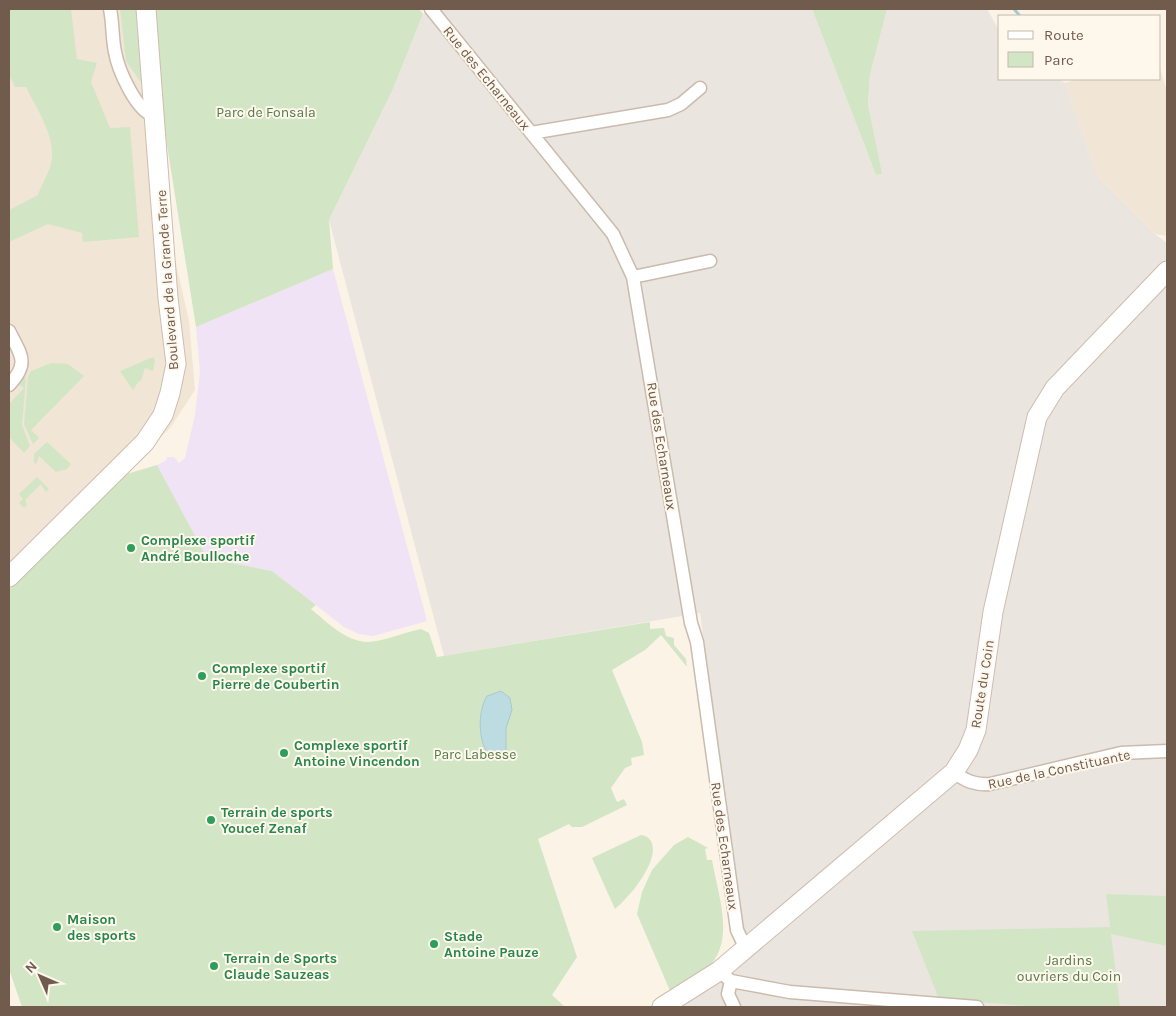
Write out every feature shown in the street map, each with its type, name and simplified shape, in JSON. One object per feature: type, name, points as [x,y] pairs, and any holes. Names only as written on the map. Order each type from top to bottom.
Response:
[{"type":"main road","name":"Boulevard de la Grande Terre","points":[[9,577],[145,442],[158,424],[170,394],[176,364],[168,298],[146,9]]},
{"type":"main road","name":"Route du Coin","points":[[662,1007],[725,976],[745,947],[954,772],[968,750],[976,730],[993,612],[1037,416],[1055,388],[1167,271]]},
{"type":"street","points":[[110,9],[115,52],[121,70],[136,101],[149,115],[155,116]]},
{"type":"street","name":"Rue des Echarneaux","points":[[431,9],[613,234],[634,277],[691,623],[696,642],[737,930],[745,947]]},
{"type":"street","points":[[531,133],[668,110],[681,104],[700,88]]},
{"type":"street","points":[[634,277],[710,261]]},
{"type":"street","points":[[9,331],[22,356],[23,364],[21,371],[9,385]]},
{"type":"street","name":"Rue de la Constituante","points":[[954,772],[970,783],[979,785],[990,784],[1121,753],[1167,750]]},
{"type":"street","points":[[734,1007],[728,994],[725,976],[790,992],[977,1007]]},
{"type":"shaded area","points":[[9,9],[136,9],[145,127],[189,321],[195,390],[170,428],[9,583]]},
{"type":"shaded area","points":[[430,9],[812,9],[876,175],[881,174],[868,104],[870,75],[887,9],[987,9],[998,28],[998,80],[1060,80],[1065,83],[1098,177],[1155,234],[1167,243],[1167,1007],[660,1007],[719,971],[743,928],[700,613],[444,656],[329,220],[393,89],[423,14]]},
{"type":"shaded area","points":[[1161,72],[1167,91],[1167,236],[1155,234],[1098,177],[1065,83],[1074,80],[1161,80]]},
{"type":"shaded area","points":[[333,269],[427,621],[373,636],[359,634],[344,627],[272,571],[207,558],[157,465],[167,460],[167,457],[174,457],[179,463],[185,458],[195,415],[200,372],[196,327]]},
{"type":"green space","points":[[9,9],[71,9],[77,59],[97,63],[91,82],[110,128],[130,127],[139,237],[83,242],[82,233],[48,224],[9,242],[9,210],[38,195],[50,167],[52,149],[47,130],[26,87],[15,87],[9,74]]},
{"type":"green space","points":[[120,9],[136,9],[142,84],[126,61]]},
{"type":"green space","name":"Parc de Fonsala","points":[[155,9],[419,9],[423,14],[393,89],[329,220],[333,269],[196,327],[163,120]]},
{"type":"green space","points":[[812,9],[887,9],[870,75],[868,104],[882,174],[876,175]]},
{"type":"green space","points":[[153,357],[155,360],[153,371],[145,368],[141,381],[133,390],[120,371]]},
{"type":"green space","points":[[51,363],[68,364],[84,376],[31,430],[39,438],[33,444],[24,424],[28,376],[31,371]]},
{"type":"green space","points":[[25,376],[22,425],[30,446],[24,453],[9,437],[9,404],[24,388],[18,384]]},
{"type":"green space","points":[[47,442],[71,464],[67,469],[56,472],[39,456],[36,464],[34,462],[34,454]]},
{"type":"green space","name":"Parc Labesse","points":[[157,465],[207,558],[272,571],[316,605],[311,609],[337,630],[352,639],[368,642],[375,641],[421,629],[429,633],[437,657],[650,622],[650,629],[664,628],[666,636],[674,638],[674,645],[686,659],[687,667],[661,635],[645,650],[612,670],[642,742],[644,755],[631,758],[632,765],[625,768],[611,788],[617,802],[624,799],[627,805],[582,827],[572,827],[569,824],[538,839],[577,957],[552,995],[565,1007],[22,1007],[9,969],[9,589],[120,476]]},
{"type":"green space","points":[[37,477],[49,489],[46,492],[41,484],[25,500],[27,505],[24,508],[19,503],[23,499],[19,494]]},
{"type":"green space","points":[[641,835],[651,841],[653,849],[652,858],[635,888],[615,909],[592,858]]},
{"type":"green space","points":[[688,837],[708,848],[705,849],[707,860],[712,860],[721,904],[723,934],[720,948],[714,961],[699,975],[671,993],[637,914],[642,892],[652,870],[674,845]]},
{"type":"green space","name":"Jardins ouvriers du Coin","points":[[1106,894],[1167,896],[1167,946],[1111,934],[1120,1007],[1040,1007],[939,999],[912,931],[1110,927]]},
{"type":"water","points":[[501,691],[510,698],[512,710],[506,728],[506,754],[497,759],[490,757],[483,744],[480,719],[487,696]]},
{"type":"waterway","points":[[1014,9],[1019,15]]},
{"type":"place","name":"Complexe sportif André Boulloche","points":[[131,548]]},
{"type":"place","name":"Complexe sportif Pierre de Coubertin","points":[[202,676]]},
{"type":"place","name":"Complexe sportif Antoine Vincendon","points":[[284,753]]},
{"type":"place","name":"Terrain de sports Youcef Zenaf","points":[[211,820]]},
{"type":"place","name":"Maison des sports","points":[[57,927]]},
{"type":"place","name":"Stade Antoine Pauze","points":[[434,944]]},
{"type":"place","name":"Terrain de Sports Claude Sauzeas","points":[[214,966]]}]
